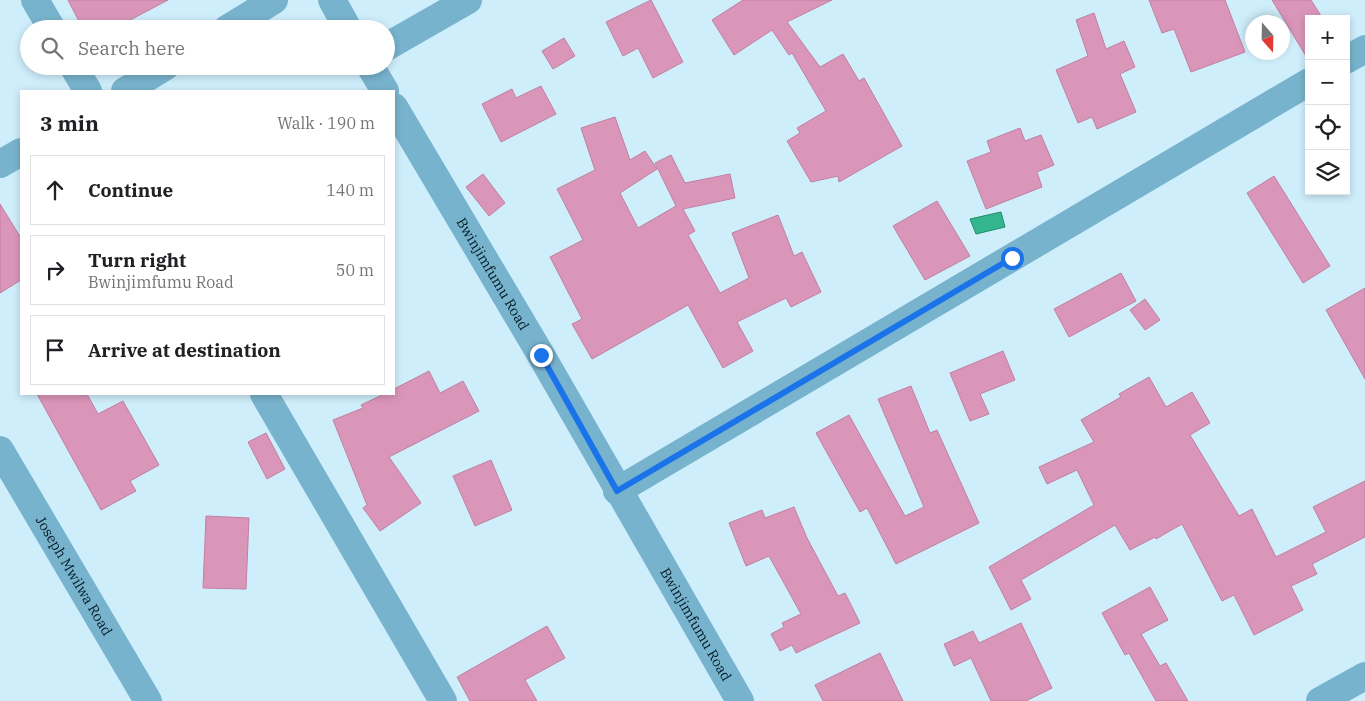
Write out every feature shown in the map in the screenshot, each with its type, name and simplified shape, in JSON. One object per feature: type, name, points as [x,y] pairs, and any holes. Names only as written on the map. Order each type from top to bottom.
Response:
[{"type":"street","points":[[35,0],[47,20]]},
{"type":"street","points":[[242,20],[274,0]]},
{"type":"street","points":[[332,0],[343,20]]},
{"type":"street","points":[[395,42],[468,0]]},
{"type":"street","points":[[1350,58],[1365,49]]},
{"type":"street","points":[[78,75],[87,90]]},
{"type":"street","points":[[127,90],[151,75]]},
{"type":"street","points":[[375,75],[383,90]]},
{"type":"street","points":[[617,491],[1305,84]]},
{"type":"street","name":"Bwinjimfumu Road","points":[[395,109],[541,355],[617,491],[740,701]]},
{"type":"street","points":[[0,164],[20,153]]},
{"type":"street","points":[[265,395],[442,701]]},
{"type":"street","name":"Joseph Mwilwa Road","points":[[0,450],[148,701]]},
{"type":"street","points":[[1320,701],[1365,676]]},
{"type":"shaded area","points":[[1001,212],[1005,227],[976,234],[970,219]]},
{"type":"building","points":[[68,0],[168,0],[130,20],[78,20]]},
{"type":"building","points":[[651,0],[683,62],[653,78],[638,48],[623,56],[606,22]]},
{"type":"building","points":[[743,0],[832,0],[787,22],[820,67],[843,54],[859,81],[864,78],[902,146],[839,182],[838,176],[811,182],[787,141],[800,133],[797,128],[826,111],[792,53],[789,55],[772,30],[734,55],[712,20]]},
{"type":"building","points":[[1149,0],[1225,0],[1245,52],[1191,72],[1174,29],[1162,33]]},
{"type":"building","points":[[1272,0],[1311,0],[1320,15],[1305,15],[1305,54],[1290,30],[1290,15],[1281,15]]},
{"type":"building","points":[[1094,13],[1106,49],[1124,41],[1135,67],[1120,74],[1136,112],[1097,129],[1092,117],[1078,123],[1056,70],[1088,56],[1076,20]]},
{"type":"building","points":[[564,38],[575,56],[553,69],[542,51]]},
{"type":"building","points":[[541,86],[556,114],[501,142],[482,104],[512,89],[516,98]]},
{"type":"building","points":[[615,117],[630,160],[645,151],[657,169],[620,193],[638,228],[676,206],[655,163],[671,155],[685,183],[730,174],[735,198],[683,209],[695,231],[688,235],[720,293],[749,278],[732,233],[778,215],[794,256],[802,252],[821,292],[791,307],[786,298],[737,322],[753,351],[723,368],[688,305],[592,359],[572,324],[582,319],[550,257],[583,240],[557,189],[595,170],[581,128]]},
{"type":"building","points":[[1020,128],[1025,141],[1041,135],[1054,165],[1037,172],[1042,187],[986,209],[967,161],[991,152],[987,141]]},
{"type":"building","points":[[483,174],[505,203],[489,216],[466,187]]},
{"type":"building","points":[[1274,176],[1330,266],[1303,283],[1247,193]]},
{"type":"building","points":[[937,201],[970,256],[925,280],[893,226]]},
{"type":"building","points":[[0,204],[20,236],[20,281],[0,293]]},
{"type":"building","points":[[1121,273],[1136,301],[1069,337],[1054,309]]},
{"type":"building","points":[[1365,288],[1365,379],[1326,310]]},
{"type":"building","points":[[1145,299],[1160,320],[1145,330],[1130,310]]},
{"type":"building","points":[[1003,351],[1015,380],[980,394],[989,414],[970,421],[950,373]]},
{"type":"building","points":[[429,371],[440,393],[463,381],[479,411],[389,457],[421,503],[380,531],[363,508],[367,505],[333,420],[363,408],[361,405],[382,395],[395,395],[395,388]]},
{"type":"building","points":[[1149,377],[1166,407],[1192,392],[1210,423],[1190,435],[1239,516],[1252,509],[1276,557],[1326,532],[1313,507],[1365,481],[1365,537],[1312,564],[1317,574],[1291,586],[1303,610],[1254,635],[1234,595],[1222,601],[1182,524],[1156,539],[1155,537],[1130,550],[1115,525],[1021,580],[1031,599],[1011,610],[989,567],[1094,505],[1077,470],[1047,484],[1039,467],[1094,442],[1081,420],[1121,397],[1119,394]]},
{"type":"building","points":[[911,386],[930,433],[937,430],[979,523],[896,564],[867,508],[860,512],[816,433],[849,415],[905,516],[924,507],[878,399]]},
{"type":"building","points":[[38,395],[88,395],[98,414],[123,401],[159,465],[130,481],[136,491],[101,510]]},
{"type":"building","points":[[266,433],[285,469],[267,479],[248,442]]},
{"type":"building","points":[[491,460],[512,510],[475,526],[453,476]]},
{"type":"building","points":[[794,507],[807,538],[838,596],[845,593],[860,623],[796,653],[792,645],[780,651],[771,634],[784,627],[782,623],[801,614],[769,556],[746,566],[729,523],[762,510],[765,518]]},
{"type":"building","points":[[206,516],[249,518],[246,589],[203,588]]},
{"type":"building","points":[[1150,587],[1168,620],[1141,634],[1160,666],[1166,663],[1188,701],[1156,701],[1129,653],[1125,655],[1102,613]]},
{"type":"building","points":[[1021,623],[1052,688],[1026,701],[991,701],[971,658],[954,666],[944,644],[973,631],[979,643]]},
{"type":"building","points":[[547,626],[565,658],[525,680],[537,701],[470,701],[457,677]]},
{"type":"building","points":[[880,653],[903,701],[823,701],[815,685]]},
{"type":"route","points":[[541,355],[617,491],[1012,258]]}]
